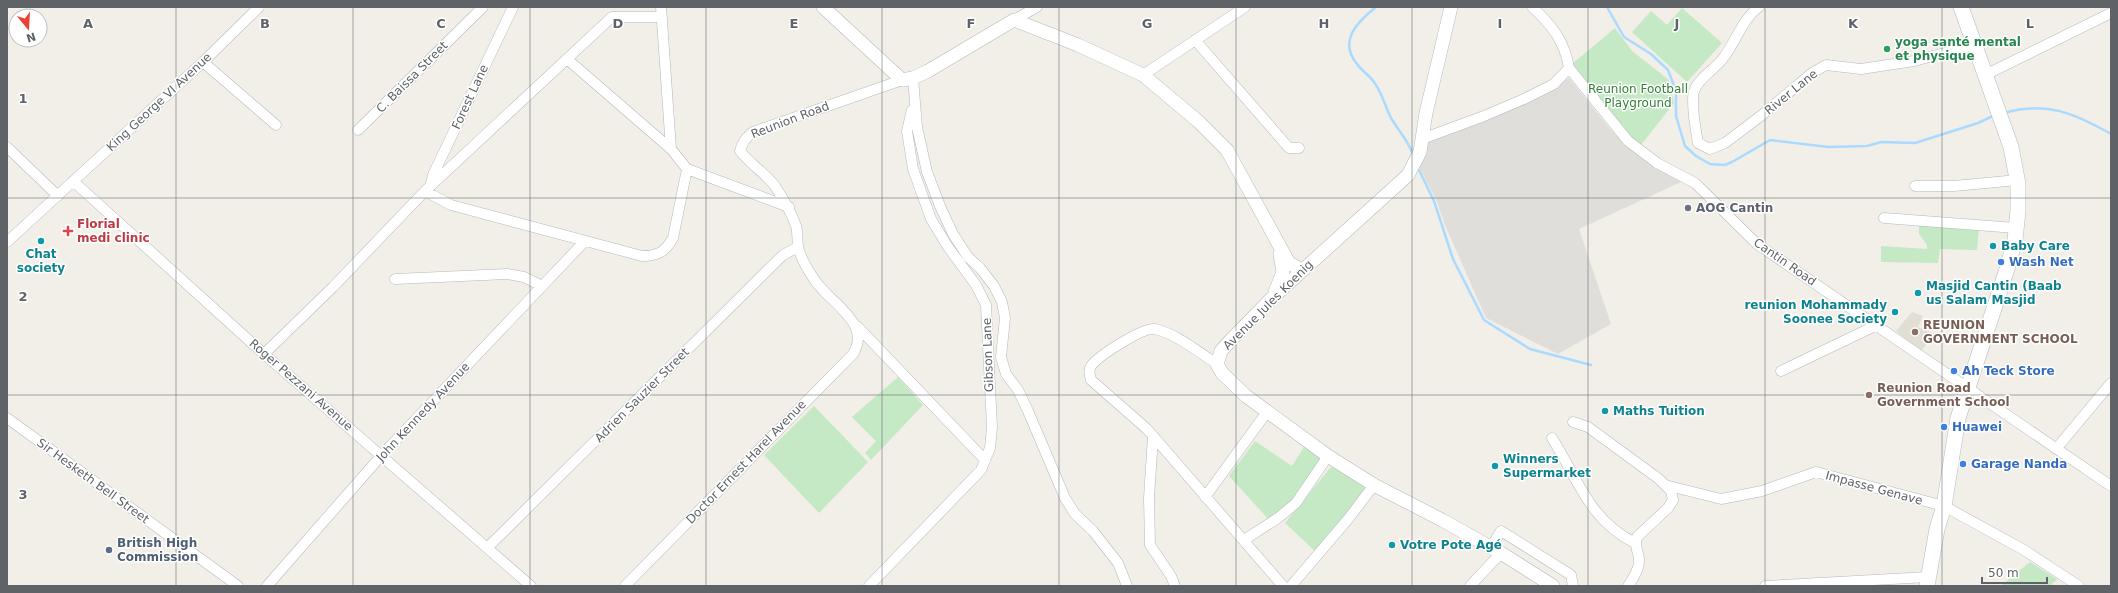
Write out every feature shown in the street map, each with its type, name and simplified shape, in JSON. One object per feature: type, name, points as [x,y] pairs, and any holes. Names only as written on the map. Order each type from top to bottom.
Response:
[{"type":"main road","points":[[1928,582],[1937,529],[1944,506],[1958,418],[1989,326],[2015,240],[2016,228],[2018,180],[2015,160],[1998,106],[1985,75],[1961,7]]},
{"type":"street","name":"King George VI Avenue","points":[[8,238],[58,196],[203,62],[259,7]]},
{"type":"street","name":"C. Baissa Street","points":[[358,130],[483,7]]},
{"type":"street","name":"Forest Lane","points":[[428,189],[433,175],[513,7]]},
{"type":"street","points":[[823,7],[907,79],[914,98],[917,127],[927,172],[940,206],[953,234],[968,257],[980,268],[994,286],[1002,302],[1005,318],[1001,357],[1006,374],[1018,390],[1028,411],[1065,498],[1075,514],[1093,531],[1118,563],[1127,586]]},
{"type":"street","points":[[907,79],[1037,7]]},
{"type":"street","points":[[1143,75],[1245,7]]},
{"type":"street","name":"Avenue Jules Koenig","points":[[1451,7],[1426,113],[1420,152],[1408,175],[1399,185],[1298,273],[1271,299],[1221,351],[1217,364],[1230,382],[1267,412],[1328,456],[1374,485],[1496,550],[1553,586]]},
{"type":"street","points":[[1422,139],[1484,116],[1524,99],[1554,84],[1569,68],[1566,52],[1556,33],[1532,7]]},
{"type":"street","name":"River Lane","points":[[1760,7],[1744,24],[1724,58],[1702,79],[1694,92],[1695,127],[1698,143],[1710,149],[1725,143],[1762,115],[1812,73],[1826,65],[1860,69],[1914,61],[1974,45]]},
{"type":"street","points":[[264,354],[333,287],[428,189],[612,17],[662,12],[671,150]]},
{"type":"street","points":[[1985,75],[2111,13]]},
{"type":"street","points":[[1014,20],[1078,44],[1143,75],[1199,122],[1227,150],[1280,248],[1289,263],[1298,273]]},
{"type":"street","points":[[1196,40],[1289,148],[1299,148]]},
{"type":"street","points":[[567,59],[671,150],[687,169],[789,207]]},
{"type":"street","points":[[203,62],[276,125]]},
{"type":"street","name":"Cantin Road","points":[[1569,68],[1628,141],[1657,163],[1695,183],[1757,244],[2111,486]]},
{"type":"street","name":"Reunion Road","points":[[907,79],[753,132],[746,137],[741,144],[740,151],[775,186],[789,207],[796,226],[798,247],[805,264],[817,283],[857,330],[985,460]]},
{"type":"street","name":"Gibson Lane","points":[[869,586],[980,470],[990,448],[992,427],[986,305],[976,285],[948,247],[931,219],[913,168],[907,132],[914,98]]},
{"type":"street","points":[[7,147],[58,196]]},
{"type":"street","points":[[428,189],[451,204],[537,227],[584,242],[642,256],[661,253],[668,248],[673,238],[687,169]]},
{"type":"street","points":[[1915,186],[1954,186],[2018,180]]},
{"type":"street","name":"Roger Pezzani Avenue","points":[[73,181],[264,354],[488,547],[531,586]]},
{"type":"street","points":[[1884,218],[2016,228]]},
{"type":"street","name":"John Kennedy Avenue","points":[[267,586],[381,456],[584,242]]},
{"type":"street","name":"Adrien Sauzier Street","points":[[488,547],[783,254],[798,247]]},
{"type":"street","points":[[1271,299],[1282,278],[1280,248]]},
{"type":"street","points":[[1282,268],[1298,273]]},
{"type":"street","points":[[395,279],[507,274],[524,277],[542,286]]},
{"type":"street","points":[[1781,371],[1877,325]]},
{"type":"street","points":[[1217,364],[1184,343],[1153,329],[1144,330],[1096,360],[1090,367],[1091,380],[1130,413],[1153,436],[1283,586]]},
{"type":"street","name":"Doctor Ernest Harel Avenue","points":[[628,583],[853,354],[858,346],[857,330]]},
{"type":"street","points":[[2056,449],[2111,383]]},
{"type":"street","points":[[1205,497],[1267,412]]},
{"type":"street","name":"Sir Hesketh Bell Street","points":[[7,418],[238,586]]},
{"type":"street","points":[[1573,422],[1588,427],[1668,488],[1673,500],[1668,508],[1637,537],[1635,543],[1639,560],[1638,568],[1628,586]]},
{"type":"street","points":[[1153,436],[1149,498],[1150,545],[1172,576],[1175,586]]},
{"type":"street","points":[[1552,438],[1584,496],[1600,517],[1618,535],[1635,543]]},
{"type":"street","points":[[1244,540],[1278,518],[1296,503],[1328,456]]},
{"type":"street","name":"Impasse Genave","points":[[1668,488],[1721,502],[1735,502],[1803,482],[1816,472],[1944,506],[2024,550],[2079,586]]},
{"type":"street","points":[[1291,586],[1349,518],[1374,485]]},
{"type":"street","points":[[1470,586],[1496,550],[1501,531],[1571,575],[1573,586]]},
{"type":"street","points":[[1765,586],[1928,582]]},
{"type":"street","points":[[628,583],[640,586]]},
{"type":"shaded area","points":[[1569,78],[1609,128],[1626,145],[1681,182],[1579,229],[1611,324],[1558,354],[1486,318],[1445,225],[1437,202],[1418,164],[1425,142],[1517,107]]},
{"type":"shaded area","name":"REUNION GOVERNMENT SCHOOL","points":[[1912,312],[1923,316],[1918,327],[1935,334],[1921,351],[1896,331]]},
{"type":"green space","points":[[1682,8],[1722,43],[1687,82],[1632,32],[1651,11],[1667,25]]},
{"type":"green space","name":"Reunion Football Playground","points":[[1615,28],[1632,51],[1669,80],[1674,103],[1641,145],[1631,139],[1572,64]]},
{"type":"green space","points":[[1919,223],[1979,226],[1977,250],[1940,249],[1938,263],[1881,262],[1881,246],[1927,249],[1927,245],[1919,234]]},
{"type":"green space","points":[[898,377],[923,405],[871,460],[865,453],[876,441],[852,417]]},
{"type":"green space","points":[[814,406],[868,462],[819,513],[764,455]]},
{"type":"green space","points":[[1255,441],[1292,466],[1304,447],[1323,459],[1291,504],[1271,522],[1229,476]]},
{"type":"green space","points":[[1331,467],[1351,475],[1369,488],[1315,551],[1285,523]]},
{"type":"green space","points":[[2030,562],[2057,579],[2050,586],[2002,585]]},
{"type":"waterway","points":[[1376,7],[1362,19],[1352,32],[1349,48],[1357,64],[1377,86],[1391,118],[1412,152]]},
{"type":"waterway","points":[[1607,7],[1624,37],[1651,54],[1668,70],[1676,91],[1676,116],[1685,146],[1696,156],[1710,164],[1725,165],[1770,140],[1828,147],[1867,146],[1881,142],[1915,143],[1978,123],[1995,115]]},
{"type":"waterway","points":[[2004,113],[2034,108],[2060,111],[2085,120],[2111,134]]},
{"type":"waterway","points":[[1419,170],[1434,201],[1453,259],[1484,320],[1530,349],[1591,365]]},
{"type":"place","name":"yoga santé mental et physique","points":[[1887,49]]},
{"type":"place","name":"AOG Cantin","points":[[1688,208]]},
{"type":"place","name":"Florial medi clinic","points":[[68,231]]},
{"type":"place","name":"Chat society","points":[[41,241]]},
{"type":"place","name":"Baby Care","points":[[1993,246]]},
{"type":"place","name":"Wash Net","points":[[2001,262]]},
{"type":"place","name":"Masjid Cantin (Baab us Salam Masjid","points":[[1918,293]]},
{"type":"place","name":"reunion Mohammady Soonee Society","points":[[1895,312]]},
{"type":"place","name":"REUNION GOVERNMENT SCHOOL","points":[[1915,332]]},
{"type":"place","name":"Ah Teck Store","points":[[1954,371]]},
{"type":"place","name":"Reunion Road Government School","points":[[1869,395]]},
{"type":"place","name":"Maths Tuition","points":[[1605,411]]},
{"type":"place","name":"Huawei","points":[[1944,427]]},
{"type":"place","name":"Garage Nanda","points":[[1963,464]]},
{"type":"place","name":"Winners Supermarket","points":[[1495,466]]},
{"type":"place","name":"Votre Pote Agé","points":[[1392,545]]},
{"type":"place","name":"British High Commission","points":[[109,550]]}]
